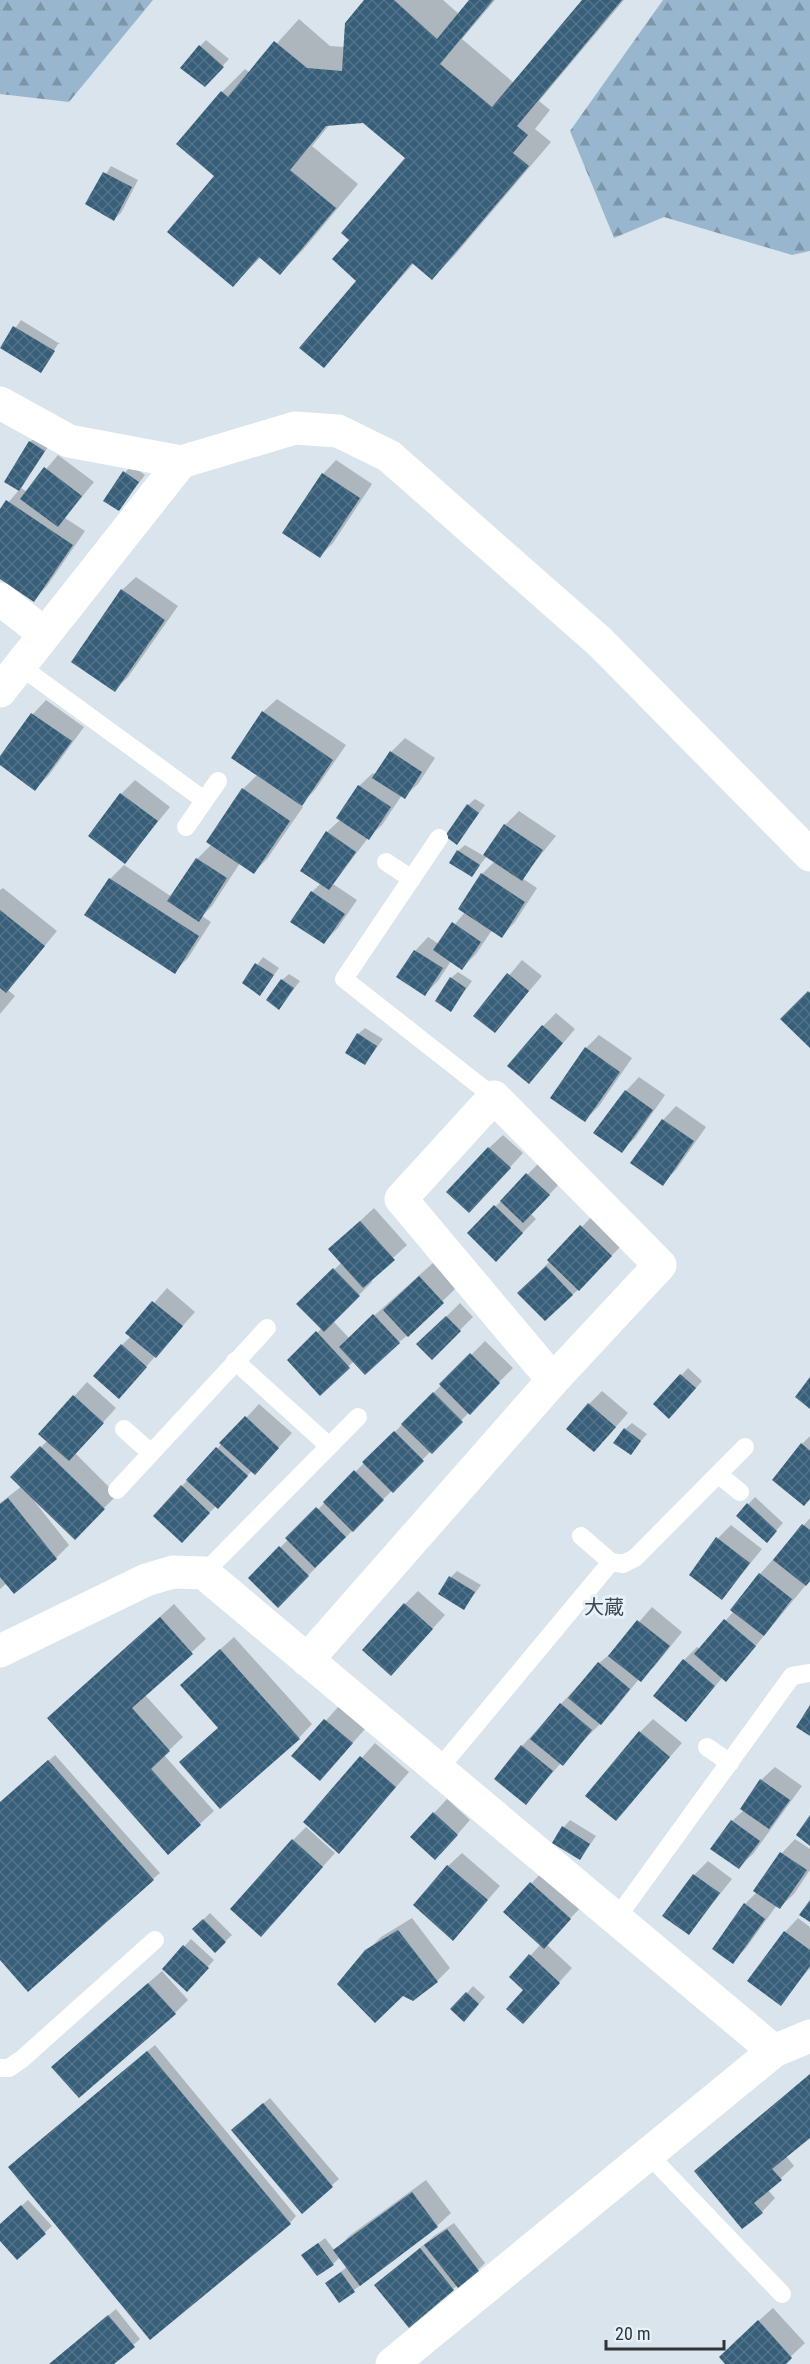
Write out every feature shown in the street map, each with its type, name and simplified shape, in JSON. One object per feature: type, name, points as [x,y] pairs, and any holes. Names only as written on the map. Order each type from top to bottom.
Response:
[{"type":"street","points":[[0,403],[69,441],[181,462],[295,428],[338,431],[389,456],[600,642],[810,855]]},
{"type":"street","points":[[10,678],[181,462]]},
{"type":"street","points":[[0,599],[45,634]]},
{"type":"street","points":[[307,1660],[553,1380],[660,1265],[495,1097],[400,1199],[553,1380]]},
{"type":"street","points":[[0,1651],[147,1580],[173,1572],[204,1573],[774,2052]]},
{"type":"street","points":[[392,2364],[774,2052],[810,2035]]},
{"type":"lane","points":[[10,678],[204,800]]},
{"type":"lane","points":[[186,827],[218,781]]},
{"type":"lane","points":[[439,838],[344,979],[495,1097]]},
{"type":"lane","points":[[386,862],[412,879]]},
{"type":"lane","points":[[117,1490],[267,1328]]},
{"type":"lane","points":[[236,1362],[330,1446]]},
{"type":"lane","points":[[204,1573],[358,1417]]},
{"type":"lane","points":[[124,1429],[152,1452]]},
{"type":"lane","points":[[581,1536],[611,1562],[623,1564],[635,1558],[745,1446]]},
{"type":"lane","points":[[719,1475],[740,1492]]},
{"type":"lane","points":[[438,1770],[611,1562]]},
{"type":"lane","points":[[616,1919],[792,1676],[810,1673]]},
{"type":"lane","points":[[708,1747],[730,1763]]},
{"type":"lane","points":[[0,2068],[9,2068],[22,2059],[155,1940]]},
{"type":"lane","points":[[648,2154],[782,2294]]},
{"type":"green space","points":[[0,0],[153,0],[69,102],[0,94]]},
{"type":"green space","points":[[663,0],[810,0],[810,251],[792,255],[664,217],[614,238],[570,131]]},
{"type":"building","points":[[364,0],[394,0],[437,39],[469,0],[493,0],[440,64],[492,107],[582,0],[622,0],[517,126],[528,135],[513,153],[529,166],[432,280],[412,263],[324,368],[299,348],[356,281],[332,259],[349,240],[341,233],[405,158],[363,123],[326,126],[290,170],[336,208],[280,275],[259,257],[233,287],[167,232],[214,176],[176,144],[221,91],[228,97],[274,41],[307,68],[342,71],[345,23]]},
{"type":"building","points":[[199,45],[224,67],[205,87],[180,68]]},
{"type":"building","points":[[103,172],[132,187],[114,221],[85,204]]},
{"type":"building","points":[[13,326],[55,351],[41,373],[0,348]]},
{"type":"building","points":[[29,441],[45,451],[19,491],[4,482]]},
{"type":"building","points":[[44,467],[82,496],[58,527],[20,499]]},
{"type":"building","points":[[123,471],[139,482],[119,511],[103,501]]},
{"type":"building","points":[[322,473],[360,498],[320,558],[282,533]]},
{"type":"building","points":[[6,500],[73,545],[34,602],[0,579],[0,509]]},
{"type":"building","points":[[121,589],[165,620],[115,692],[71,662]]},
{"type":"building","points":[[262,711],[333,760],[302,806],[231,758]]},
{"type":"building","points":[[31,713],[72,741],[35,791],[0,765],[0,756]]},
{"type":"building","points":[[390,751],[422,772],[405,799],[372,778]]},
{"type":"building","points":[[358,785],[391,807],[369,840],[336,818]]},
{"type":"building","points":[[242,788],[290,821],[254,874],[206,842]]},
{"type":"building","points":[[120,793],[158,821],[125,864],[88,836]]},
{"type":"building","points":[[467,804],[479,813],[457,845],[445,836]]},
{"type":"building","points":[[504,824],[543,850],[522,881],[483,855]]},
{"type":"building","points":[[326,831],[356,852],[329,890],[300,871]]},
{"type":"building","points":[[457,850],[480,865],[472,877],[449,863]]},
{"type":"building","points":[[196,858],[227,878],[199,922],[167,901]]},
{"type":"building","points":[[481,873],[525,902],[502,938],[458,909]]},
{"type":"building","points":[[109,878],[199,936],[175,974],[84,915]]},
{"type":"building","points":[[311,891],[345,914],[324,944],[290,922]]},
{"type":"building","points":[[0,910],[45,946],[6,993],[0,988]]},
{"type":"building","points":[[452,922],[481,942],[462,970],[433,950]]},
{"type":"building","points":[[414,950],[443,968],[425,996],[396,977]]},
{"type":"building","points":[[255,963],[274,975],[260,996],[242,983]]},
{"type":"building","points":[[507,973],[529,991],[495,1033],[473,1016]]},
{"type":"building","points":[[450,977],[466,988],[451,1012],[435,1001]]},
{"type":"building","points":[[281,979],[294,988],[279,1010],[266,1000]]},
{"type":"building","points":[[808,991],[810,993],[810,1048],[780,1019]]},
{"type":"building","points":[[542,1025],[563,1043],[529,1084],[507,1066]]},
{"type":"building","points":[[357,1033],[377,1046],[365,1065],[345,1053]]},
{"type":"building","points":[[585,1047],[620,1072],[585,1122],[550,1098]]},
{"type":"building","points":[[625,1090],[653,1110],[622,1153],[593,1133]]},
{"type":"building","points":[[662,1119],[694,1141],[663,1186],[630,1163]]},
{"type":"building","points":[[488,1147],[511,1168],[469,1213],[446,1192]]},
{"type":"building","points":[[526,1173],[550,1195],[523,1223],[500,1201]]},
{"type":"building","points":[[494,1205],[523,1233],[496,1262],[467,1233]]},
{"type":"building","points":[[360,1221],[395,1260],[363,1288],[328,1249]]},
{"type":"building","points":[[580,1225],[612,1256],[579,1291],[547,1260]]},
{"type":"building","points":[[546,1266],[573,1295],[545,1321],[517,1293]]},
{"type":"building","points":[[333,1268],[360,1296],[324,1332],[296,1304]]},
{"type":"building","points":[[419,1276],[444,1303],[408,1337],[383,1310]]},
{"type":"building","points":[[152,1301],[183,1326],[156,1358],[125,1333]]},
{"type":"building","points":[[373,1314],[400,1343],[365,1375],[339,1347]]},
{"type":"building","points":[[446,1316],[461,1331],[432,1360],[416,1344]]},
{"type":"building","points":[[316,1331],[350,1368],[320,1396],[287,1360]]},
{"type":"building","points":[[121,1344],[147,1367],[119,1399],[93,1376]]},
{"type":"building","points":[[470,1353],[500,1383],[470,1415],[439,1384]]},
{"type":"building","points":[[680,1374],[696,1388],[669,1419],[653,1404]]},
{"type":"building","points":[[810,1377],[810,1409],[795,1397]]},
{"type":"building","points":[[433,1392],[463,1422],[432,1454],[401,1424]]},
{"type":"building","points":[[73,1395],[104,1423],[69,1461],[38,1434]]},
{"type":"building","points":[[588,1403],[616,1427],[594,1452],[566,1429]]},
{"type":"building","points":[[245,1416],[279,1448],[255,1475],[219,1443]]},
{"type":"building","points":[[624,1428],[641,1441],[631,1455],[613,1443]]},
{"type":"building","points":[[394,1431],[424,1461],[393,1493],[362,1462]]},
{"type":"building","points":[[801,1443],[810,1451],[810,1499],[804,1506],[772,1480]]},
{"type":"building","points":[[40,1446],[105,1509],[75,1540],[10,1477]]},
{"type":"building","points":[[216,1447],[248,1476],[218,1509],[186,1480]]},
{"type":"building","points":[[354,1470],[384,1500],[353,1532],[323,1502]]},
{"type":"building","points":[[181,1485],[210,1513],[182,1543],[153,1516]]},
{"type":"building","points":[[8,1498],[57,1559],[14,1594],[0,1577],[0,1504]]},
{"type":"building","points":[[747,1503],[777,1531],[767,1543],[736,1516]]},
{"type":"building","points":[[316,1507],[346,1537],[315,1568],[285,1538]]},
{"type":"building","points":[[802,1524],[810,1530],[810,1581],[806,1586],[773,1560]]},
{"type":"building","points":[[716,1537],[750,1563],[722,1600],[689,1575]]},
{"type":"building","points":[[279,1546],[309,1576],[278,1608],[248,1578]]},
{"type":"building","points":[[759,1573],[792,1599],[764,1636],[730,1610]]},
{"type":"building","points":[[449,1576],[475,1592],[464,1610],[438,1594]]},
{"type":"building","points":[[404,1603],[433,1629],[391,1676],[362,1650]]},
{"type":"building","points":[[160,1617],[193,1654],[132,1708],[170,1751],[151,1769],[201,1825],[168,1855],[47,1718]]},
{"type":"building","points":[[724,1619],[756,1646],[726,1682],[694,1654]]},
{"type":"building","points":[[637,1620],[670,1646],[641,1682],[608,1656]]},
{"type":"building","points":[[220,1649],[300,1739],[220,1809],[179,1762],[218,1728],[180,1685]]},
{"type":"building","points":[[683,1659],[715,1686],[686,1722],[653,1696]]},
{"type":"building","points":[[598,1662],[630,1689],[601,1725],[568,1698]]},
{"type":"building","points":[[560,1703],[592,1730],[563,1766],[530,1739]]},
{"type":"building","points":[[810,1705],[810,1736],[796,1727]]},
{"type":"building","points":[[324,1719],[353,1743],[320,1781],[291,1756]]},
{"type":"building","points":[[639,1731],[670,1757],[616,1821],[585,1796]]},
{"type":"building","points":[[521,1745],[553,1771],[526,1805],[494,1779]]},
{"type":"building","points":[[360,1756],[396,1787],[339,1854],[303,1822]]},
{"type":"building","points":[[48,1760],[154,1880],[28,1992],[0,1960],[0,1802]]},
{"type":"building","points":[[760,1779],[790,1800],[769,1829],[740,1809]]},
{"type":"building","points":[[433,1812],[458,1835],[435,1860],[410,1837]]},
{"type":"building","points":[[810,1815],[810,1846],[796,1835]]},
{"type":"building","points":[[731,1820],[760,1841],[739,1869],[710,1849]]},
{"type":"building","points":[[562,1826],[590,1844],[580,1860],[552,1843]]},
{"type":"building","points":[[292,1839],[323,1867],[261,1937],[230,1909]]},
{"type":"building","points":[[780,1852],[807,1870],[780,1909],[753,1891]]},
{"type":"building","points":[[447,1865],[488,1900],[453,1941],[413,1905]]},
{"type":"building","points":[[693,1874],[720,1893],[689,1935],[662,1916]]},
{"type":"building","points":[[530,1882],[571,1919],[544,1949],[503,1912]]},
{"type":"building","points":[[810,1900],[810,1922],[799,1915]]},
{"type":"building","points":[[744,1903],[765,1919],[733,1964],[712,1949]]},
{"type":"building","points":[[203,1919],[226,1942],[215,1953],[192,1929]]},
{"type":"building","points":[[398,1930],[438,1982],[413,2001],[403,1996],[375,2023],[337,1984],[365,1950]]},
{"type":"building","points":[[784,1931],[810,1950],[810,1966],[781,2006],[747,1981]]},
{"type":"building","points":[[183,1945],[209,1968],[187,1992],[162,1969]]},
{"type":"building","points":[[529,1954],[560,1983],[523,2024],[506,2009],[523,1990],[509,1977]]},
{"type":"building","points":[[148,1983],[176,2014],[79,2098],[51,2067]]},
{"type":"building","points":[[466,1992],[479,2004],[464,2022],[450,2009]]},
{"type":"building","points":[[147,2051],[291,2224],[150,2340],[8,2167]]},
{"type":"building","points":[[810,2074],[810,2138],[772,2169],[782,2180],[754,2203],[763,2213],[742,2229],[694,2171]]},
{"type":"building","points":[[263,2103],[333,2187],[302,2214],[231,2130]]},
{"type":"building","points":[[412,2192],[438,2227],[360,2286],[333,2250]]},
{"type":"building","points":[[21,2205],[46,2234],[17,2260],[0,2241],[0,2224]]},
{"type":"building","points":[[447,2229],[479,2271],[458,2288],[424,2245]]},
{"type":"building","points":[[318,2243],[334,2265],[317,2276],[301,2255]]},
{"type":"building","points":[[420,2248],[454,2290],[409,2328],[374,2285]]},
{"type":"building","points":[[341,2272],[355,2292],[339,2303],[325,2283]]},
{"type":"building","points":[[108,2315],[135,2347],[114,2364],[49,2364]]},
{"type":"building","points":[[758,2320],[792,2358],[786,2364],[725,2364],[719,2357]]},
{"type":"district","name":"大蔵","points":[[604,1607]]}]
